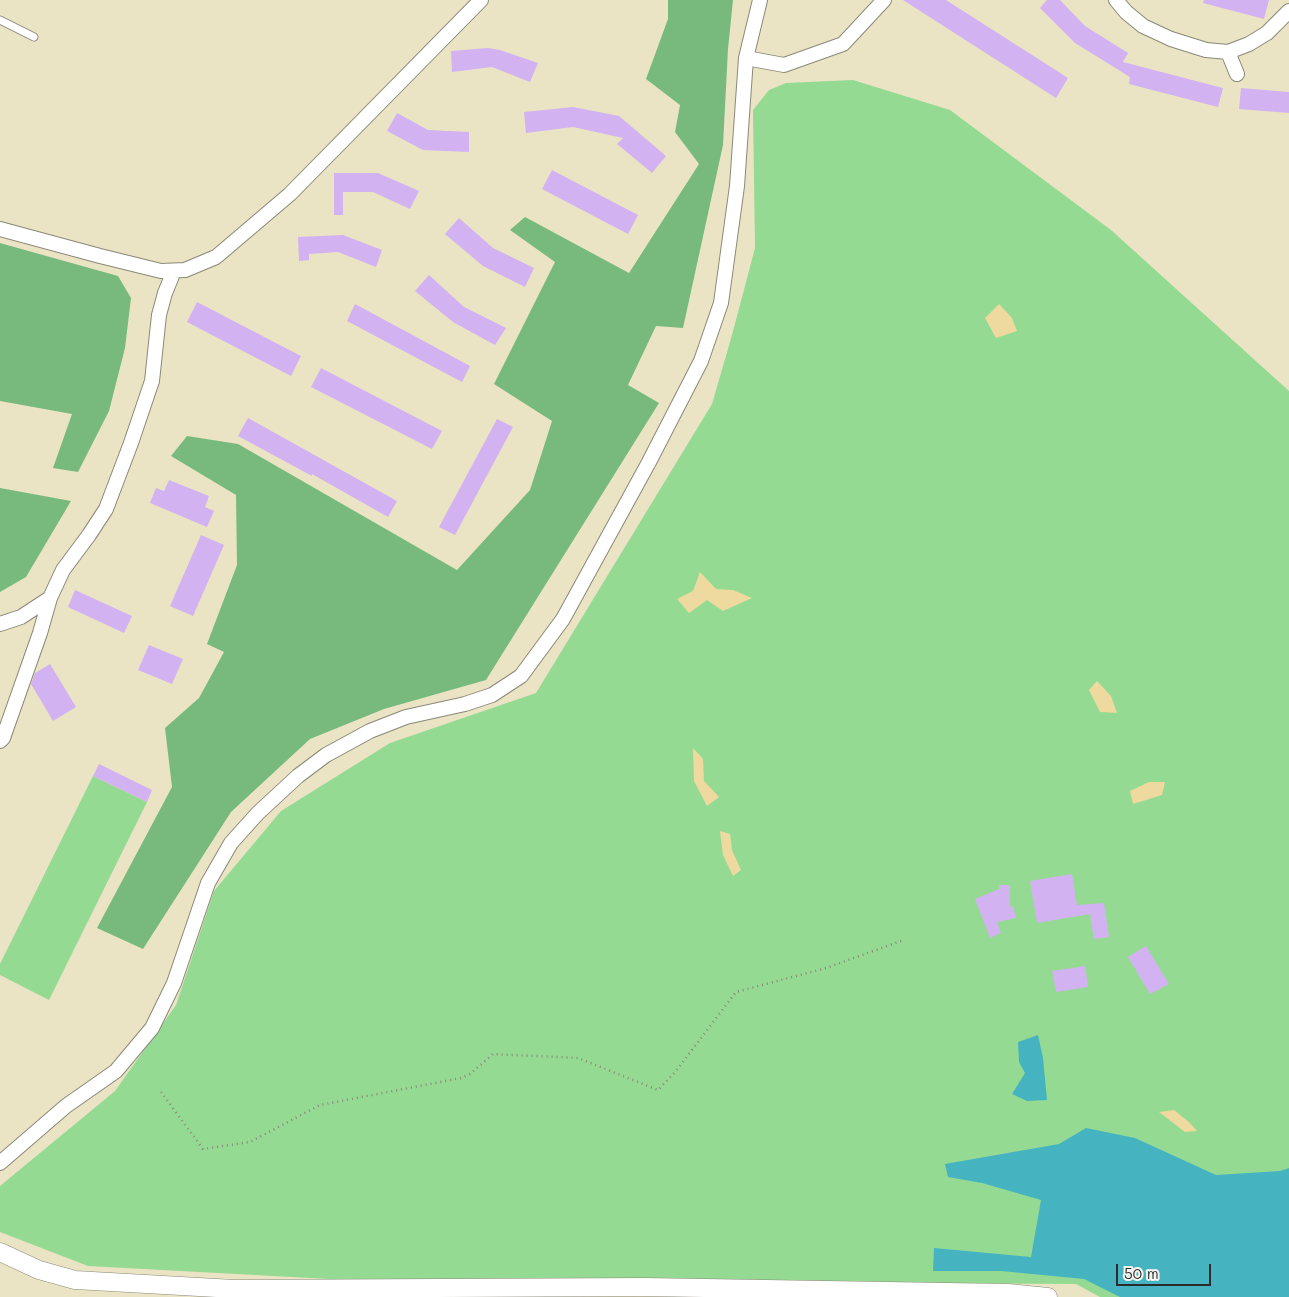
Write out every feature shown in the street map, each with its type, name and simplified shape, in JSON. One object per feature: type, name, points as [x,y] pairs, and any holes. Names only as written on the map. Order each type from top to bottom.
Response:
[{"type":"street","points":[[0,229],[161,271],[185,270],[216,257],[290,194],[481,0]]},
{"type":"street","points":[[0,1163],[66,1106],[116,1071],[152,1028],[174,984],[208,883],[231,843],[258,813],[298,776],[326,754],[370,731],[406,717],[465,704],[492,695],[521,676],[563,619],[649,462],[701,361],[721,303],[737,186],[746,58],[760,0]]},
{"type":"street","points":[[746,58],[784,65],[843,44],[884,0]]},
{"type":"street","points":[[1116,0],[1126,12],[1143,26],[1171,39],[1206,50],[1228,52],[1249,44],[1267,33],[1289,11]]},
{"type":"street","points":[[1228,52],[1237,74]]},
{"type":"street","points":[[0,741],[3,738],[40,633],[50,598],[63,570],[89,536],[106,509],[131,443],[152,381],[159,315],[174,271]]},
{"type":"street","points":[[0,624],[21,616],[50,598]]},
{"type":"street","points":[[0,1252],[39,1270],[75,1280],[234,1289],[533,1292],[644,1287],[1008,1293],[1048,1297]]},
{"type":"lane","points":[[0,20],[34,37]]},
{"type":"path","points":[[161,1092],[203,1149],[250,1142],[320,1104],[461,1078],[470,1074],[494,1054],[578,1058],[658,1090],[676,1071],[736,992],[826,968],[904,940]]},
{"type":"green space","points":[[668,0],[733,0],[728,49],[723,145],[683,328],[656,326],[628,385],[659,403],[486,680],[384,709],[310,739],[231,812],[143,949],[97,928],[172,787],[165,728],[199,698],[224,652],[207,644],[237,565],[236,495],[171,456],[187,436],[238,444],[457,570],[530,490],[552,421],[494,384],[555,262],[510,230],[525,217],[629,273],[699,164],[675,132],[680,105],[646,79],[668,19]]},
{"type":"green space","points":[[853,80],[950,110],[1111,230],[1289,391],[1289,1297],[1100,1297],[1076,1284],[347,1280],[88,1266],[0,1232],[0,1186],[115,1091],[176,1005],[214,891],[281,811],[390,743],[536,693],[712,404],[755,248],[753,110],[769,90],[786,83]]},
{"type":"green space","points":[[0,243],[118,276],[131,298],[125,348],[109,411],[78,472],[53,468],[72,414],[0,401]]},
{"type":"green space","points":[[0,488],[71,501],[26,577],[0,592]]},
{"type":"green space","points":[[93,776],[147,802],[49,1000],[0,975],[0,964]]},
{"type":"sand","points":[[999,304],[1012,318],[1017,331],[996,338],[985,318]]},
{"type":"sand","points":[[700,572],[716,589],[733,590],[752,598],[723,611],[707,600],[689,613],[677,599],[693,591]]},
{"type":"sand","points":[[1097,681],[1111,696],[1117,713],[1100,712],[1089,690]]},
{"type":"sand","points":[[693,748],[703,759],[704,781],[719,797],[707,806],[694,781]]},
{"type":"sand","points":[[1149,782],[1165,782],[1162,795],[1133,804],[1130,791]]},
{"type":"sand","points":[[720,831],[730,834],[732,850],[741,870],[733,876],[723,855]]},
{"type":"sand","points":[[1174,1110],[1197,1131],[1185,1132],[1159,1112]]},
{"type":"water","points":[[1038,1035],[1043,1058],[1047,1100],[1027,1101],[1012,1094],[1025,1073],[1019,1062],[1018,1042]]},
{"type":"water","points":[[1086,1128],[1135,1138],[1216,1175],[1280,1171],[1289,1168],[1289,1297],[1120,1297],[1084,1279],[1001,1271],[933,1271],[934,1248],[1031,1257],[1041,1200],[982,1183],[948,1177],[945,1164],[1059,1144]]},
{"type":"building","points":[[903,0],[946,0],[1068,78],[1056,98]]},
{"type":"building","points":[[1047,0],[1060,0],[1085,26],[1128,53],[1123,62],[1223,88],[1218,107],[1129,84],[1130,77],[1075,43],[1040,8]]},
{"type":"building","points":[[1204,0],[1269,0],[1264,19],[1203,3]]},
{"type":"building","points":[[488,48],[500,50],[538,63],[530,82],[492,67],[452,72],[451,51]]},
{"type":"building","points":[[1241,88],[1289,92],[1289,113],[1239,109]]},
{"type":"building","points":[[573,107],[619,116],[666,156],[652,173],[617,144],[623,138],[573,127],[526,133],[524,112]]},
{"type":"building","points":[[397,113],[428,130],[469,132],[469,152],[423,150],[387,131]]},
{"type":"building","points":[[552,170],[638,215],[628,234],[542,189]]},
{"type":"building","points":[[334,173],[378,173],[419,191],[410,209],[373,192],[343,192],[343,215],[334,215]]},
{"type":"building","points":[[459,218],[493,248],[534,268],[525,287],[483,266],[445,234]]},
{"type":"building","points":[[343,235],[382,250],[376,267],[338,252],[309,254],[309,260],[299,261],[298,237]]},
{"type":"building","points":[[429,275],[464,307],[506,328],[495,345],[453,322],[415,291]]},
{"type":"building","points":[[197,302],[301,356],[291,376],[187,322]]},
{"type":"building","points":[[355,304],[470,366],[462,382],[347,321]]},
{"type":"building","points":[[321,368],[442,431],[432,449],[311,387]]},
{"type":"building","points":[[248,418],[397,501],[388,517],[312,474],[312,476],[238,436]]},
{"type":"building","points":[[497,419],[513,427],[455,535],[439,527]]},
{"type":"building","points":[[169,480],[209,496],[205,507],[214,511],[207,527],[150,503],[156,488],[164,491]]},
{"type":"building","points":[[201,535],[224,545],[193,616],[170,606]]},
{"type":"building","points":[[75,590],[132,616],[124,633],[68,607]]},
{"type":"building","points":[[149,645],[183,659],[172,684],[138,670]]},
{"type":"building","points":[[50,664],[76,707],[53,721],[31,684],[35,673]]},
{"type":"building","points":[[99,764],[152,790],[147,802],[93,776]]},
{"type":"building","points":[[1072,874],[1077,905],[1104,903],[1109,937],[1094,939],[1090,914],[1037,923],[1030,881]]},
{"type":"building","points":[[999,885],[1010,885],[1010,907],[1013,906],[1016,918],[997,922],[1001,933],[990,938],[975,899],[999,889]]},
{"type":"building","points":[[1146,946],[1169,984],[1150,994],[1128,957]]},
{"type":"building","points":[[1085,966],[1088,987],[1056,992],[1052,971]]}]
